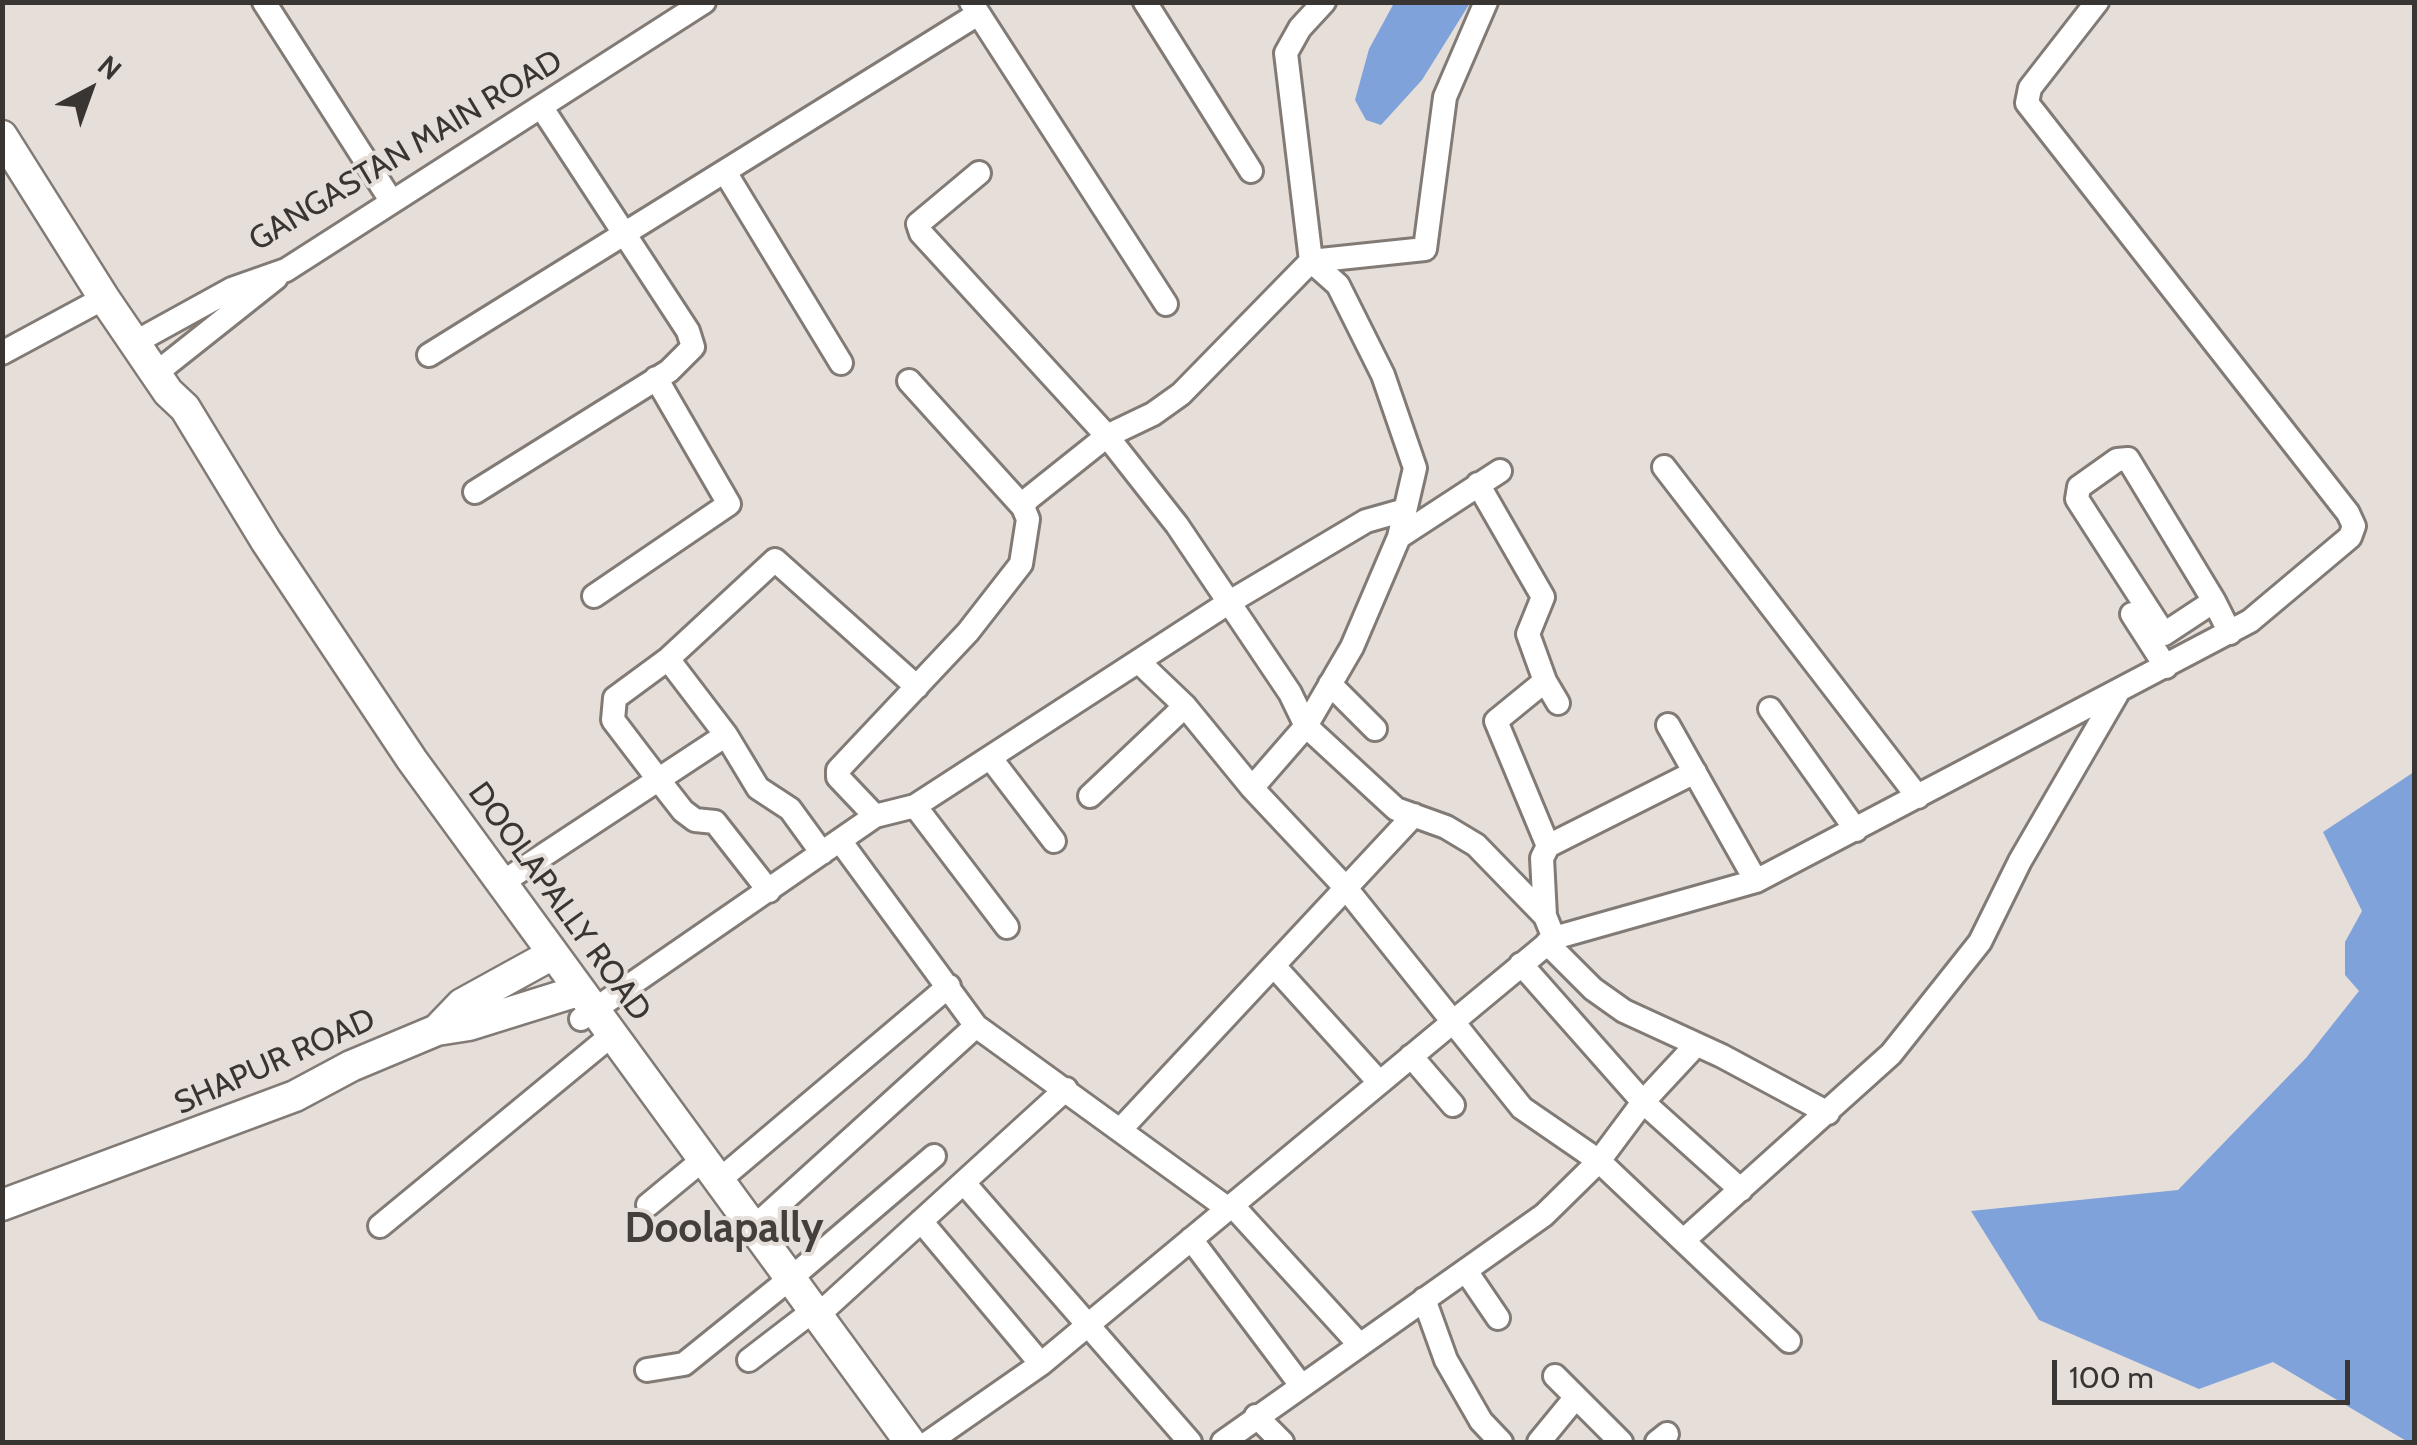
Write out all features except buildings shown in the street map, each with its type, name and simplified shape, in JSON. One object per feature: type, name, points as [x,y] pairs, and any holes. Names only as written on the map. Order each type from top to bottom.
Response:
[{"type":"main road","name":"DOOLAPALLY ROAD","points":[[2,136],[104,298],[162,383],[185,408],[266,541],[412,760],[503,882],[545,958]]},
{"type":"main road","name":"DOOLAPALLY ROAD","points":[[162,383],[169,411],[245,534],[545,958],[786,1282],[895,1442]]},
{"type":"main road","points":[[437,1030],[462,1004],[545,958]]},
{"type":"main road","name":"SHAPUR ROAD","points":[[2,1205],[295,1096],[351,1066],[437,1030],[589,1016]]},
{"type":"main road","name":"DOOLAPALLY ROAD","points":[[706,1174],[753,1228],[786,1282]]},
{"type":"main road","name":"DOOLAPALLY ROAD","points":[[811,1317],[910,1442]]},
{"type":"street","points":[[264,2],[392,202]]},
{"type":"street","name":"GANGASTAN MAIN ROAD","points":[[134,343],[232,289],[286,270],[704,2]]},
{"type":"street","points":[[1144,2],[1251,171]]},
{"type":"street","points":[[1252,788],[1306,726],[1352,648],[1399,537],[1414,468],[1394,400],[1338,285],[1312,261],[1286,54],[1300,28],[1324,2]]},
{"type":"street","points":[[1023,507],[1107,436],[1153,414],[1181,394],[1312,261],[1425,249],[1445,97],[1486,2]]},
{"type":"street","points":[[929,1442],[1041,1364],[1521,964],[1548,932],[1756,882],[2230,632],[2350,537],[2354,526],[2348,512],[2027,103],[2030,88],[2097,2]]},
{"type":"street","points":[[429,355],[725,172],[975,8],[1166,304]]},
{"type":"street","points":[[474,492],[680,364],[693,347],[688,330],[542,108]]},
{"type":"street","points":[[725,172],[841,363]]},
{"type":"street","points":[[979,173],[918,224],[921,233],[1107,436],[1176,525],[1290,694],[1306,726],[1396,809],[1446,827],[1476,846],[1593,988],[1624,1011],[1828,1113]]},
{"type":"street","points":[[162,383],[286,270]]},
{"type":"street","points":[[2,353],[104,298]]},
{"type":"street","points":[[594,596],[729,504],[656,378]]},
{"type":"street","points":[[876,816],[838,777],[838,770],[968,632],[1021,564],[1028,518],[1023,507],[910,382]]},
{"type":"street","points":[[2214,601],[2164,634],[2077,499],[2079,488],[2117,460],[2128,458],[2214,601],[2230,632]]},
{"type":"street","points":[[1664,467],[1918,797]]},
{"type":"street","points":[[1399,537],[1500,471]]},
{"type":"street","points":[[1478,484],[1542,596],[1528,634],[1545,681],[1558,703]]},
{"type":"street","points":[[380,1226],[589,1016],[876,816],[915,806],[992,760],[1228,603],[1366,521],[1405,510]]},
{"type":"street","points":[[2082,535],[2166,667]]},
{"type":"street","points":[[769,891],[715,822],[695,820],[658,779],[611,712],[616,698],[668,658],[775,560],[917,687]]},
{"type":"street","points":[[668,658],[726,735],[758,788],[790,808],[832,848],[949,986],[976,1026],[1230,1206],[1358,1344]]},
{"type":"street","points":[[1140,662],[1185,706],[1252,788],[1344,887],[1522,1108],[1599,1162],[1789,1341]]},
{"type":"street","points":[[1545,681],[1496,721],[1548,846]]},
{"type":"street","points":[[1330,684],[1375,729]]},
{"type":"street","points":[[1684,1240],[1892,1054],[1980,942],[2020,861],[2116,694]]},
{"type":"street","points":[[1090,796],[1185,706]]},
{"type":"street","points":[[1770,709],[1856,830]]},
{"type":"street","points":[[1668,725],[1756,882]]},
{"type":"street","points":[[503,882],[726,735]]},
{"type":"street","points":[[992,760],[1054,841]]},
{"type":"street","points":[[1548,932],[1542,858],[1548,846],[1696,772]]},
{"type":"street","points":[[915,806],[1007,927]]},
{"type":"street","points":[[1120,1129],[1414,816]]},
{"type":"street","points":[[1521,964],[1642,1102],[1741,1190]]},
{"type":"street","points":[[1274,966],[1380,1082]]},
{"type":"street","points":[[648,1205],[706,1174],[949,986]]},
{"type":"street","points":[[753,1228],[976,1026]]},
{"type":"street","points":[[1222,1442],[1544,1215],[1599,1162],[1642,1102],[1696,1045]]},
{"type":"street","points":[[1411,1056],[1453,1105]]},
{"type":"street","points":[[749,1360],[811,1317],[1066,1089]]},
{"type":"street","points":[[646,1370],[684,1364],[934,1156]]},
{"type":"street","points":[[964,1183],[1190,1442]]},
{"type":"street","points":[[921,1221],[1041,1364]]},
{"type":"street","points":[[1191,1239],[1300,1384]]},
{"type":"street","points":[[1466,1271],[1498,1318]]},
{"type":"street","points":[[1424,1299],[1446,1360],[1481,1421],[1501,1442]]},
{"type":"street","points":[[1555,1376],[1621,1442]]},
{"type":"street","points":[[1540,1442],[1576,1397]]},
{"type":"street","points":[[1256,1416],[1282,1442]]},
{"type":"water","points":[[1394,3],[1470,3],[1422,80],[1381,125],[1366,120],[1355,100],[1369,49]]},
{"type":"water","points":[[2414,772],[2414,1442],[2408,1442],[2273,1362],[2199,1389],[2039,1320],[1971,1211],[2178,1190],[2306,1058],[2359,991],[2345,975],[2345,942],[2362,911],[2323,832]]},
{"type":"district","name":"Doolapally","points":[[724,1230]]}]
